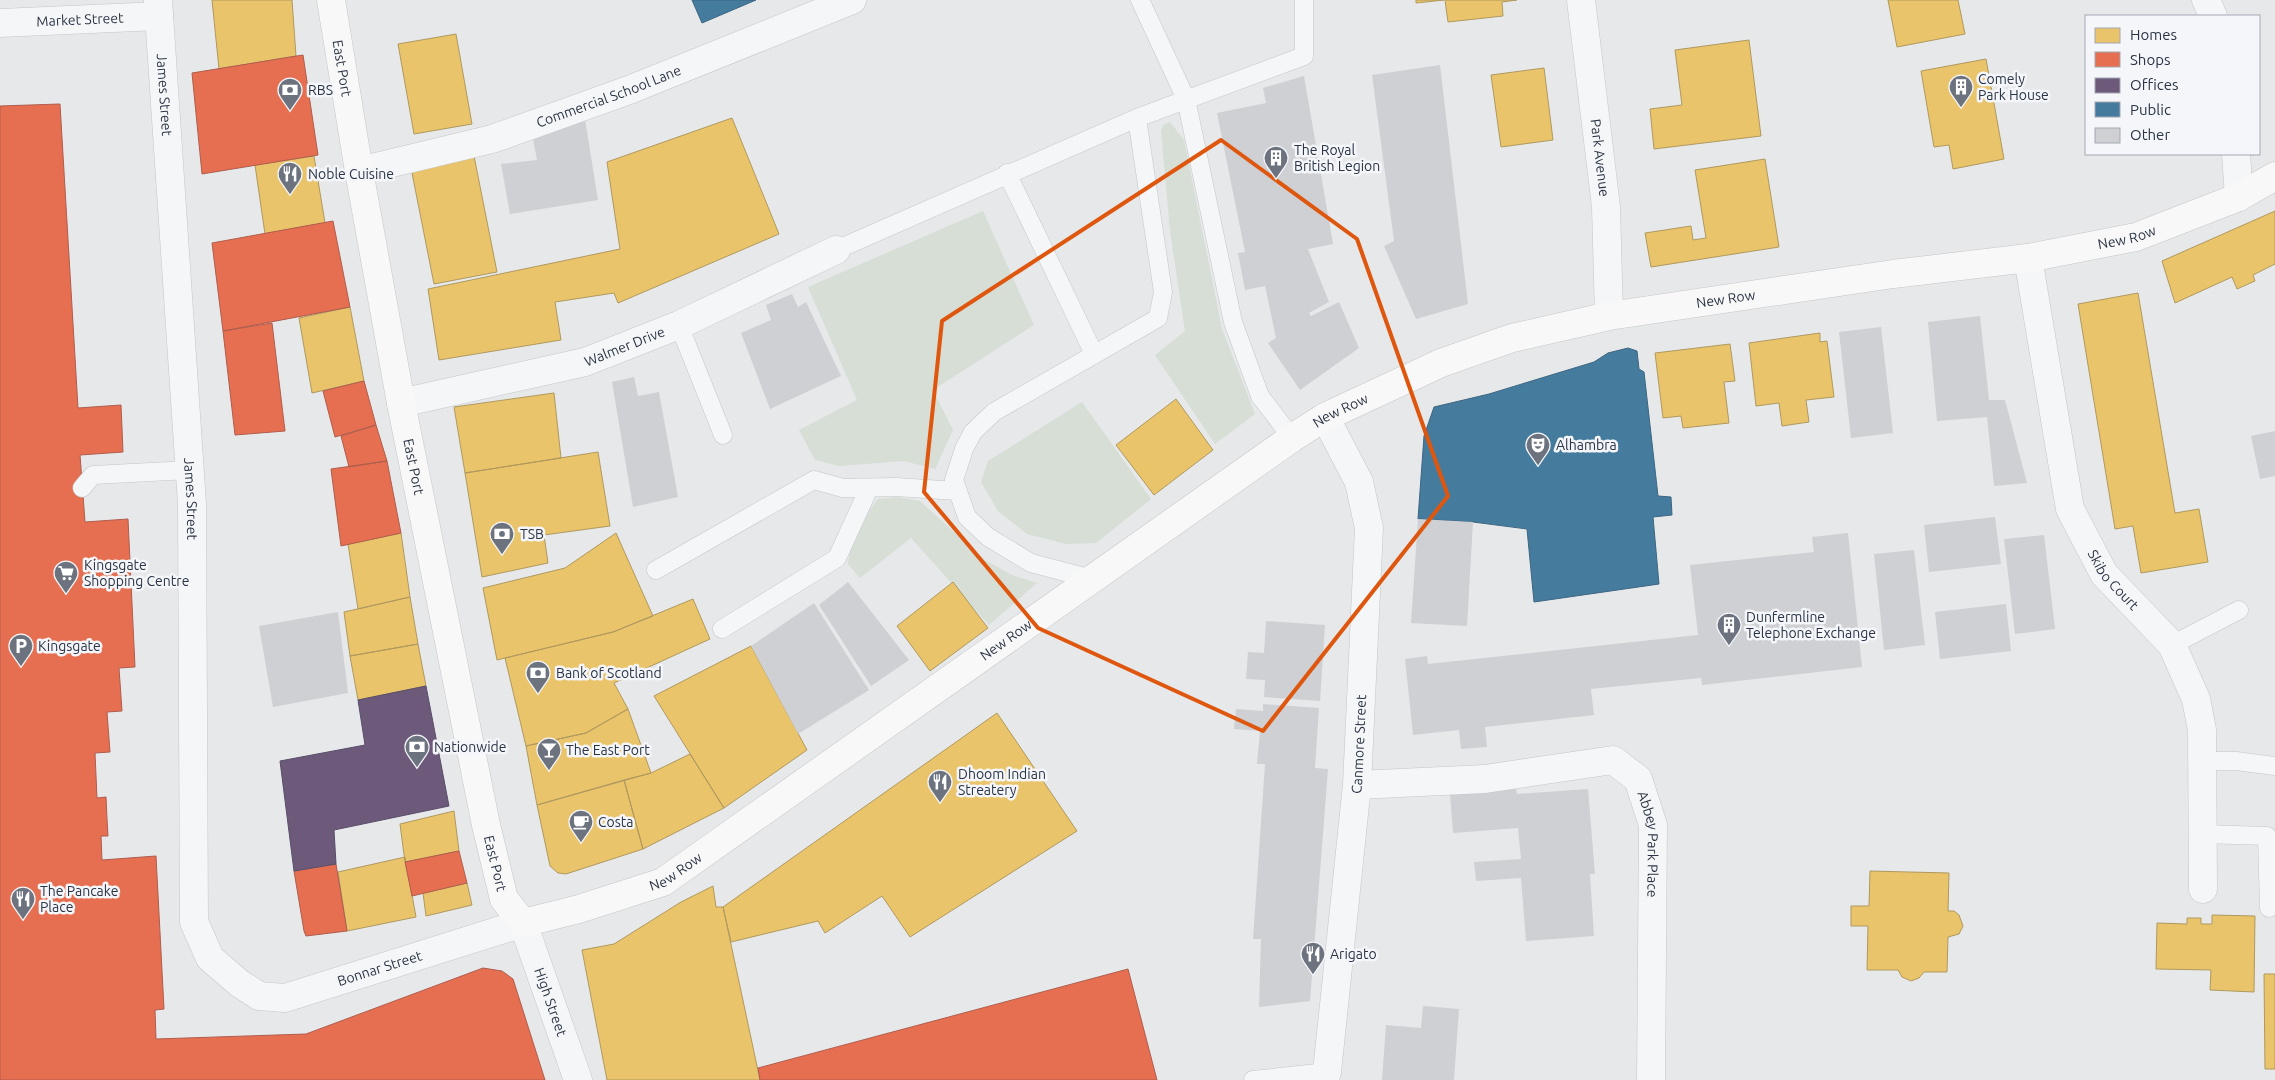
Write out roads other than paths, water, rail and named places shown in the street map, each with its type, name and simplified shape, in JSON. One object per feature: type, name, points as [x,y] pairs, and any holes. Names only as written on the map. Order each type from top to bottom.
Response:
[{"type":"street","name":"East Port","points":[[331,0],[359,171],[401,404],[486,825],[504,899],[523,923]]},
{"type":"street","name":"Commercial School Lane","points":[[359,171],[492,139],[630,90],[852,0]]},
{"type":"street","name":"Park Avenue","points":[[1581,0],[1606,207],[1609,316]]},
{"type":"street","points":[[2206,0],[2213,15]]},
{"type":"street","name":"Market Street","points":[[0,23],[159,8]]},
{"type":"street","name":"James Street","points":[[159,8],[192,504],[194,922],[210,958],[239,983]]},
{"type":"street","points":[[2236,155],[2239,197]]},
{"type":"street","name":"New Row","points":[[523,923],[579,910],[663,882],[1292,438],[1325,417],[1450,360],[1512,338],[1609,316],[1893,274],[2028,258],[2136,237],[2239,197],[2275,176]]},
{"type":"street","name":"Walmer Drive","points":[[401,404],[585,362],[679,325],[836,250]]},
{"type":"street","name":"Skibo Court","points":[[2028,258],[2070,509],[2104,574],[2172,645],[2196,699],[2202,730],[2202,889]]},
{"type":"street","name":"Canmore Street","points":[[1325,417],[1359,482],[1369,528],[1357,785],[1326,1076]]},
{"type":"street","name":"Abbey Park Place","points":[[1357,785],[1485,779],[1613,760],[1638,779],[1653,825],[1651,1080]]},
{"type":"street","name":"Bonnar Street","points":[[239,983],[259,996],[285,998],[523,923]]},
{"type":"street","name":"High Street","points":[[523,923],[578,1080]]},
{"type":"lane","points":[[1140,0],[1186,99],[1234,322],[1260,396],[1292,438]]},
{"type":"lane","points":[[836,250],[1007,173],[1137,118],[1304,56],[1304,0]]},
{"type":"lane","points":[[1092,579],[1031,563],[988,537],[966,517],[954,480],[964,449],[973,432],[994,412],[1158,318],[1163,292],[1137,118]]},
{"type":"lane","points":[[1007,173],[1094,354]]},
{"type":"lane","points":[[679,325],[723,435]]},
{"type":"lane","points":[[82,488],[93,475],[189,470]]},
{"type":"lane","points":[[656,570],[814,480],[843,488],[958,491]]},
{"type":"lane","points":[[722,629],[837,558],[869,488]]},
{"type":"lane","points":[[2172,645],[2239,610]]},
{"type":"lane","points":[[2202,761],[2236,761],[2275,766]]},
{"type":"lane","points":[[2202,834],[2267,836],[2269,908]]},
{"type":"lane","points":[[1253,1080],[1326,1076]]},
{"type":"place","name":"Comely Park House","points":[[1961,108]]},
{"type":"place","name":"RBS","points":[[290,111]]},
{"type":"place","name":"The Royal British Legion","points":[[1276,179]]},
{"type":"place","name":"Noble Cuisine","points":[[290,195]]},
{"type":"place","name":"Alhambra","points":[[1538,466]]},
{"type":"place","name":"TSB","points":[[502,555]]},
{"type":"place","name":"Kingsgate Shopping Centre","points":[[66,594]]},
{"type":"place","name":"Dunfermline Telephone Exchange","points":[[1729,646]]},
{"type":"place","name":"Kingsgate","points":[[21,667]]},
{"type":"place","name":"Bank of Scotland","points":[[538,694]]},
{"type":"place","name":"Nationwide","points":[[417,768]]},
{"type":"place","name":"The East Port","points":[[549,771]]},
{"type":"place","name":"Dhoom Indian Streatery","points":[[940,803]]},
{"type":"place","name":"Costa","points":[[581,843]]},
{"type":"place","name":"The Pancake Place","points":[[23,920]]},
{"type":"place","name":"Arigato","points":[[1313,975]]}]
